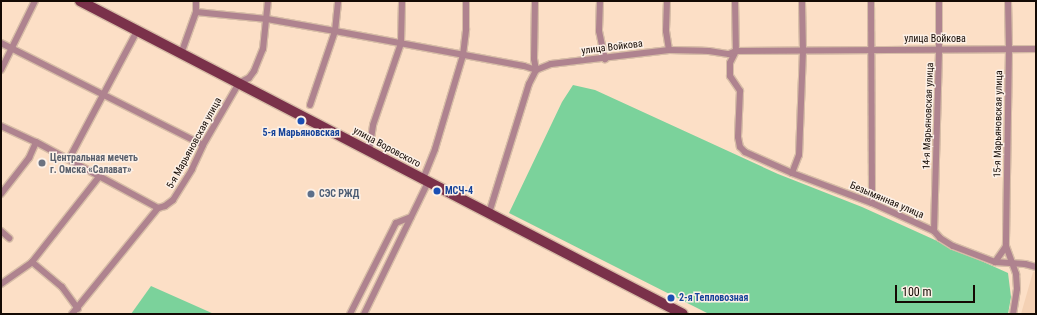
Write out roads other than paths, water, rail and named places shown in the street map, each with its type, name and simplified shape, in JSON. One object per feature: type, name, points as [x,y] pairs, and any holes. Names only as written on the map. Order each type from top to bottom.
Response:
[{"type":"main road","name":"улица Воровского","points":[[80,1],[683,314]]},
{"type":"street","points":[[1,70],[36,1]]},
{"type":"street","points":[[181,54],[196,12],[196,1]]},
{"type":"street","name":"5-я Марьяновская улица","points":[[72,314],[78,309],[158,208],[165,206],[173,200],[192,169],[203,145],[239,83],[249,78],[254,71],[263,49],[268,1]]},
{"type":"street","points":[[310,105],[335,31],[338,1]]},
{"type":"street","points":[[369,151],[373,125],[402,43],[402,1]]},
{"type":"street","points":[[364,314],[411,217],[426,180],[463,54],[466,29],[466,1]]},
{"type":"street","points":[[489,213],[529,84],[536,70],[534,59],[535,1]]},
{"type":"street","points":[[600,1],[599,31],[605,59]]},
{"type":"street","points":[[667,1],[666,31],[669,50]]},
{"type":"street","points":[[724,54],[730,63],[736,51],[735,1]]},
{"type":"street","points":[[792,173],[799,155],[803,50],[802,1]]},
{"type":"street","points":[[871,1],[872,204]]},
{"type":"street","name":"14-я Марьяновская улица","points":[[934,231],[939,1]]},
{"type":"street","name":"15-я Марьяновская улица","points":[[1008,1],[1009,49],[1006,246],[1016,274],[1017,289],[1013,314]]},
{"type":"street","points":[[196,12],[267,19],[463,54],[524,66],[536,70]]},
{"type":"street","points":[[69,160],[137,31]]},
{"type":"street","points":[[1,42],[103,96],[203,145]]},
{"type":"street","name":"улица Войкова","points":[[536,70],[550,64],[605,59],[669,50],[709,51],[724,54],[736,51],[1036,49]]},
{"type":"street","name":"Безымянная улица","points":[[730,63],[730,76],[740,91],[738,137],[740,147],[745,152],[792,173],[872,204],[934,231],[940,238],[953,246],[996,262],[1036,267]]},
{"type":"street","points":[[1,126],[36,142],[158,208]]},
{"type":"street","points":[[1,194],[29,158],[36,142]]},
{"type":"street","points":[[1,284],[32,262],[99,177]]},
{"type":"street","points":[[350,314],[396,223],[411,217]]},
{"type":"street","points":[[1,231],[9,238]]},
{"type":"street","points":[[996,262],[1006,246]]},
{"type":"street","points":[[32,262],[62,287],[78,309]]},
{"type":"place","name":"5-я Марьяновская","points":[[301,121]]},
{"type":"place","name":"Центральная мечеть г. Омска «Салават»","points":[[42,163]]},
{"type":"place","name":"МСЧ-4","points":[[437,191]]},
{"type":"place","name":"СЭС РЖД","points":[[311,194]]},
{"type":"place","name":"2-я Тепловозная","points":[[671,298]]}]
